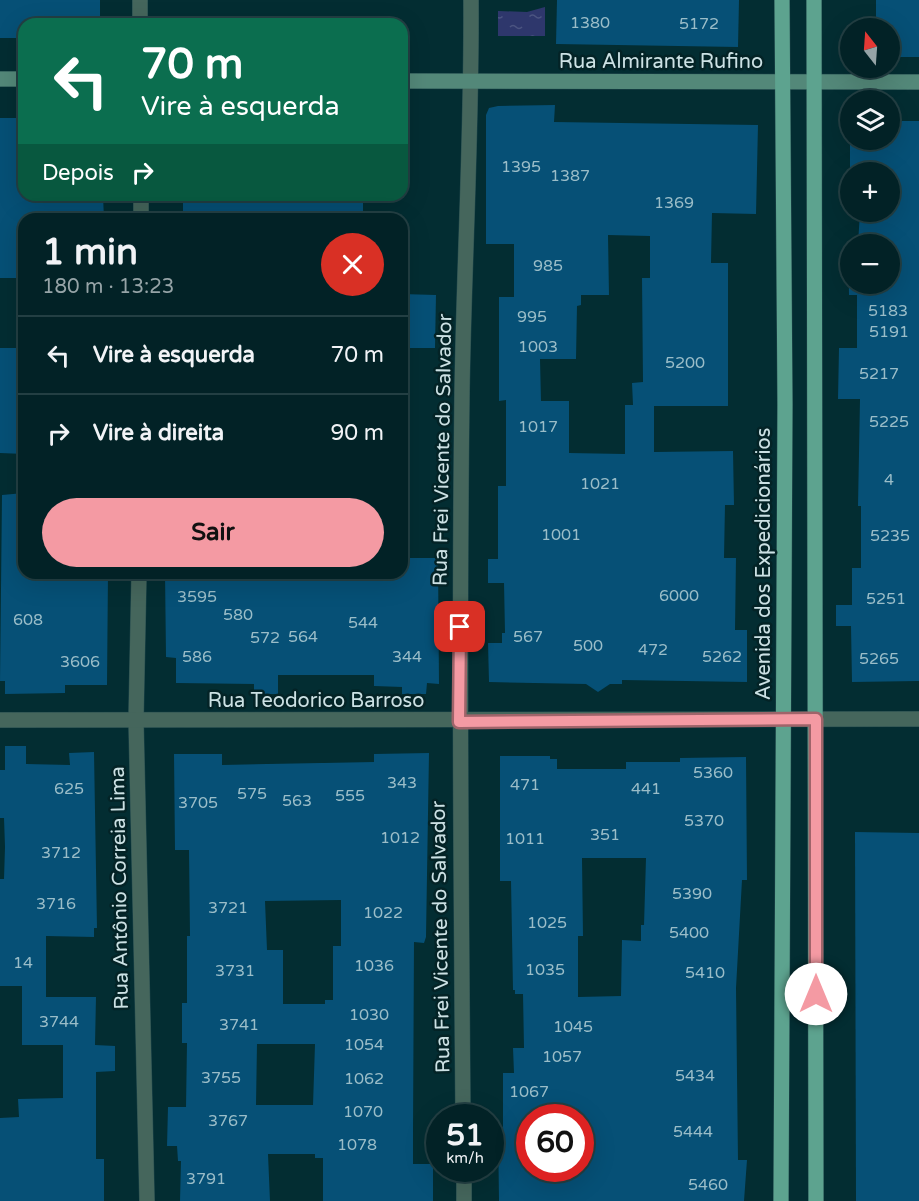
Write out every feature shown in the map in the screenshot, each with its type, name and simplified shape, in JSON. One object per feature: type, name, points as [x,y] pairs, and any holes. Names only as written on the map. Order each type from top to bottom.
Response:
[{"type":"main road","name":"Avenida dos Expedicionários","points":[[781,1201],[786,404],[781,82],[782,0]]},
{"type":"main road","points":[[814,0],[816,1201]]},
{"type":"street","points":[[140,0],[140,18]]},
{"type":"street","name":"Rua Frei Vicente do Salvador","points":[[464,1104],[459,722],[462,390],[472,82],[471,0]]},
{"type":"street","points":[[0,79],[18,79]]},
{"type":"street","name":"Rua Almirante Rufino","points":[[408,81],[919,82]]},
{"type":"street","name":"Rua Antônio Correia Lima","points":[[139,579],[136,720],[147,1201]]},
{"type":"street","name":"Rua Teodorico Barroso","points":[[0,720],[459,722],[919,719]]},
{"type":"street","points":[[464,1182],[464,1201]]},
{"type":"water","points":[[545,7],[545,36],[498,36],[498,11],[527,12]]},
{"type":"building","points":[[0,0],[100,0],[100,18],[18,18],[18,38],[0,38]]},
{"type":"building","points":[[557,0],[739,0],[738,47],[556,44]]},
{"type":"building","points":[[876,0],[919,0],[919,57],[900,57],[900,18],[876,18]]},
{"type":"building","points":[[555,105],[554,122],[758,125],[756,214],[712,213],[711,263],[728,263],[728,406],[654,406],[654,452],[733,451],[734,505],[725,505],[724,558],[736,558],[735,630],[747,630],[747,682],[622,680],[622,684],[610,684],[598,692],[586,684],[489,682],[488,643],[502,643],[502,633],[505,633],[504,583],[488,583],[488,559],[498,559],[498,486],[506,486],[506,400],[499,401],[499,297],[514,297],[514,244],[486,244],[486,115],[489,108]],"holes":[[[608,235],[650,236],[650,278],[642,278],[643,382],[632,383],[633,405],[625,405],[625,454],[569,453],[569,401],[541,401],[540,359],[576,359],[577,306],[581,305],[581,295],[609,295]]]},
{"type":"building","points":[[0,118],[18,118],[18,201],[103,201],[104,213],[18,213],[18,278],[0,278]]},
{"type":"building","points":[[900,121],[919,121],[919,681],[852,682],[851,626],[836,626],[836,605],[852,605],[852,568],[861,568],[861,506],[858,506],[860,399],[838,399],[839,348],[857,348],[857,295],[849,294],[900,294],[900,234],[859,234],[859,222],[900,222],[900,162],[850,162],[850,150],[900,150]]},
{"type":"building","points":[[183,201],[363,201],[363,213],[183,213]]},
{"type":"building","points":[[408,294],[436,295],[435,348],[408,348]]},
{"type":"building","points":[[0,348],[18,348],[18,454],[0,453]]},
{"type":"building","points":[[18,494],[18,579],[108,579],[107,685],[65,685],[65,693],[5,694],[5,681],[0,681],[2,495]]},
{"type":"building","points":[[408,558],[438,558],[439,684],[427,683],[426,694],[402,694],[402,687],[374,686],[374,675],[278,675],[278,694],[254,694],[254,684],[176,683],[176,658],[166,657],[165,579],[325,581],[325,579],[408,579]]},
{"type":"building","points":[[5,746],[26,746],[26,764],[70,765],[69,753],[94,752],[97,928],[94,928],[94,937],[46,936],[46,997],[96,997],[95,1045],[115,1046],[115,1071],[96,1072],[96,1159],[104,1159],[104,1201],[0,1201],[0,1118],[19,1117],[18,1099],[63,1098],[63,1045],[22,1045],[22,986],[0,986],[0,879],[4,879],[5,847],[4,818],[0,818],[0,770],[5,770]]},
{"type":"building","points":[[429,753],[426,937],[424,943],[414,942],[413,1164],[426,1164],[426,1182],[433,1182],[433,1201],[323,1201],[323,1158],[315,1158],[315,1154],[268,1154],[270,1201],[180,1201],[181,1161],[178,1161],[177,1146],[167,1146],[168,1107],[186,1107],[187,1043],[182,1043],[182,1003],[187,1003],[187,936],[190,936],[189,850],[175,850],[174,754],[222,754],[222,765],[374,762],[374,754]],"holes":[[[341,900],[341,946],[333,946],[333,1000],[325,1000],[325,1004],[283,1004],[283,950],[267,950],[265,901]],[[257,1044],[315,1044],[313,1105],[256,1105]]]},
{"type":"building","points":[[500,756],[550,756],[550,759],[557,759],[557,769],[626,769],[626,762],[680,762],[680,758],[746,757],[747,880],[742,880],[736,988],[738,1160],[747,1160],[744,1201],[499,1201],[499,1182],[504,1182],[503,1073],[514,1073],[513,1048],[524,1048],[523,994],[515,994],[513,990],[511,881],[500,881]],"holes":[[[582,858],[646,858],[644,925],[641,925],[641,941],[622,940],[621,996],[578,997],[578,936],[583,936]]]},
{"type":"building","points":[[855,832],[919,833],[919,1201],[856,1201]]},
{"type":"route","points":[[460,627],[459,722],[816,719],[816,994]]}]
